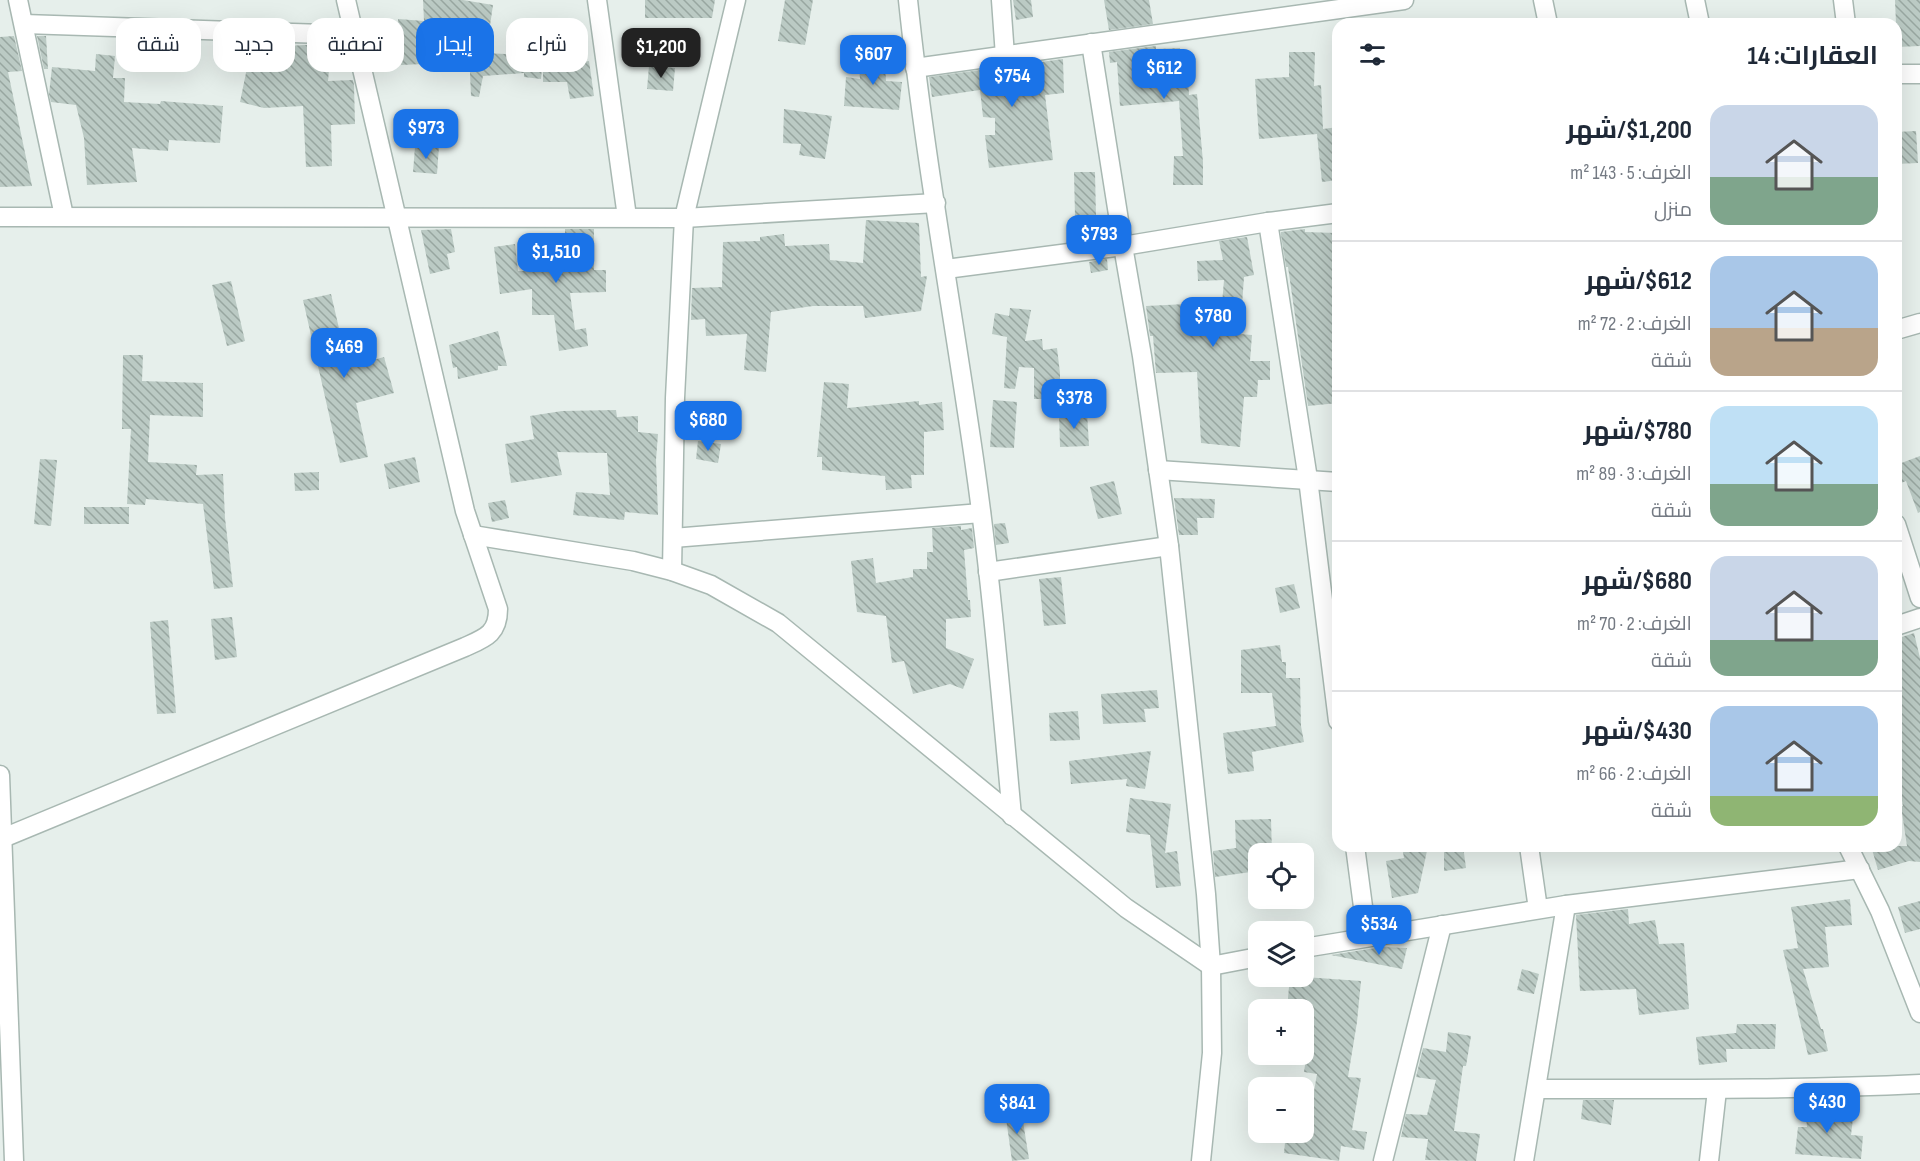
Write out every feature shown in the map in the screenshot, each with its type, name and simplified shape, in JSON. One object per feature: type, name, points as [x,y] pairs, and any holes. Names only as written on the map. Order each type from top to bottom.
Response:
[{"type":"street","points":[[18,0],[64,216]]},
{"type":"street","points":[[346,0],[351,18]]},
{"type":"street","points":[[597,0],[627,217]]},
{"type":"street","points":[[672,572],[675,398],[684,218],[736,0]]},
{"type":"street","points":[[908,0],[915,69],[981,513],[1012,816]]},
{"type":"street","points":[[1001,0],[1005,56]]},
{"type":"street","points":[[915,69],[1404,0]]},
{"type":"street","points":[[1543,0],[1547,18]]},
{"type":"street","points":[[1695,0],[1699,18]]},
{"type":"street","points":[[1843,0],[1845,18]]},
{"type":"street","points":[[24,24],[307,33]]},
{"type":"street","points":[[1091,43],[1142,356],[1169,546],[1204,871],[1211,966],[1212,1053],[1201,1161]]},
{"type":"street","points":[[3,838],[465,647],[491,633],[498,622],[498,609],[465,511],[363,72]]},
{"type":"street","points":[[1902,74],[1920,74]]},
{"type":"street","points":[[0,217],[684,218],[936,203]]},
{"type":"street","points":[[946,269],[1123,246],[1332,214]]},
{"type":"street","points":[[1268,222],[1308,479],[1332,673]]},
{"type":"street","points":[[1902,328],[1920,323]]},
{"type":"street","points":[[1158,470],[1332,481]]},
{"type":"street","points":[[673,538],[981,513]]},
{"type":"street","points":[[473,535],[633,561],[711,585],[778,623],[1126,908],[1211,966],[1248,959]]},
{"type":"street","points":[[1902,542],[1920,598]]},
{"type":"street","points":[[988,572],[1169,546]]},
{"type":"street","points":[[1902,624],[1920,618]]},
{"type":"street","points":[[0,775],[9,1154]]},
{"type":"street","points":[[1356,852],[1367,936]]},
{"type":"street","points":[[1530,852],[1538,909]]},
{"type":"street","points":[[1851,852],[1880,911],[1920,1013]]},
{"type":"street","points":[[1314,946],[1566,905],[1860,869]]},
{"type":"street","points":[[1524,1161],[1566,905]]},
{"type":"street","points":[[1383,1161],[1442,925]]},
{"type":"street","points":[[1537,1089],[1830,1089],[1920,1084]]},
{"type":"street","points":[[1709,1161],[1717,1090]]},
{"type":"building","points":[[423,0],[463,0],[493,5],[491,18],[424,18]]},
{"type":"building","points":[[645,0],[715,0],[712,18],[645,18]]},
{"type":"building","points":[[785,0],[813,0],[805,45],[778,41]]},
{"type":"building","points":[[1013,0],[1031,0],[1033,17],[1016,20]]},
{"type":"building","points":[[1104,0],[1149,0],[1153,24],[1109,30]]},
{"type":"building","points":[[1895,0],[1920,0],[1920,46],[1902,47],[1902,18],[1896,18]]},
{"type":"building","points":[[404,19],[416,20],[416,64],[404,65]]},
{"type":"building","points":[[14,36],[22,71],[8,72],[32,186],[0,187],[0,37]]},
{"type":"building","points":[[37,36],[46,36],[48,69],[44,69]]},
{"type":"building","points":[[307,45],[307,72],[329,72],[328,81],[353,80],[355,124],[331,125],[332,166],[306,167],[303,106],[264,108],[240,102],[246,72],[295,72],[295,46]]},
{"type":"building","points":[[1156,46],[1156,49],[1180,48],[1184,80],[1188,80],[1189,95],[1197,94],[1203,185],[1173,185],[1174,156],[1183,156],[1179,101],[1120,106],[1117,62],[1110,63],[1109,52]]},
{"type":"building","points":[[1289,52],[1315,52],[1314,86],[1321,85],[1323,129],[1332,128],[1332,181],[1322,182],[1317,134],[1259,139],[1255,79],[1289,77]]},
{"type":"building","points":[[494,53],[506,54],[506,72],[542,72],[541,79],[524,77],[524,73],[483,76],[479,97],[471,96],[470,72],[494,72]]},
{"type":"building","points":[[884,53],[886,81],[902,82],[899,110],[844,106],[846,77],[860,79],[858,54]]},
{"type":"building","points":[[96,54],[115,56],[113,78],[125,78],[124,102],[160,104],[161,101],[223,106],[220,143],[169,140],[168,151],[132,148],[137,182],[87,185],[84,138],[76,105],[51,102],[49,94],[52,67],[95,71]]},
{"type":"building","points":[[1063,59],[1064,93],[1045,95],[1053,160],[989,168],[985,135],[995,135],[995,118],[983,117],[980,90],[932,97],[929,77]]},
{"type":"building","points":[[588,61],[594,96],[570,99],[567,82],[543,82],[543,72],[588,72]]},
{"type":"building","points":[[649,66],[675,68],[673,91],[647,89]]},
{"type":"building","points":[[784,109],[832,116],[825,159],[799,155],[801,144],[783,143]]},
{"type":"building","points":[[1916,131],[1918,163],[1902,164],[1902,132]]},
{"type":"building","points":[[439,146],[437,174],[413,172],[415,147]]},
{"type":"building","points":[[1074,172],[1095,172],[1096,217],[1075,217]]},
{"type":"building","points":[[866,220],[919,223],[921,277],[927,276],[921,311],[865,318],[863,306],[813,306],[771,312],[766,372],[744,370],[747,334],[706,336],[705,319],[691,320],[692,288],[722,287],[723,242],[760,241],[760,237],[784,234],[785,246],[829,244],[830,260],[863,263]]},
{"type":"building","points":[[451,229],[455,252],[447,254],[450,269],[430,274],[421,230]]},
{"type":"building","points":[[565,229],[594,229],[594,270],[606,270],[606,292],[570,293],[575,330],[586,328],[588,346],[559,351],[554,315],[532,315],[532,289],[500,294],[494,247],[515,244],[518,271],[565,271]]},
{"type":"building","points":[[1305,229],[1305,232],[1332,233],[1332,404],[1308,406],[1281,232]]},
{"type":"building","points":[[1247,237],[1254,275],[1244,277],[1240,334],[1252,335],[1250,361],[1270,361],[1270,380],[1258,380],[1257,397],[1244,397],[1240,447],[1201,443],[1197,372],[1156,373],[1153,336],[1150,336],[1146,306],[1186,304],[1186,320],[1221,316],[1224,280],[1198,281],[1197,261],[1223,260],[1219,241]]},
{"type":"building","points":[[1107,259],[1108,270],[1091,273],[1089,262]]},
{"type":"building","points":[[231,281],[245,341],[227,346],[212,285]]},
{"type":"building","points":[[331,294],[348,367],[384,357],[394,393],[356,403],[368,457],[340,463],[303,300]]},
{"type":"building","points":[[1010,308],[1031,310],[1025,341],[1042,339],[1043,350],[1057,348],[1060,399],[1034,399],[1034,368],[1019,367],[1015,389],[1004,388],[1007,337],[992,334],[995,313],[1009,316]]},
{"type":"building","points":[[498,331],[507,366],[498,366],[498,370],[458,379],[457,367],[453,368],[449,345]]},
{"type":"building","points":[[123,355],[143,355],[142,381],[203,383],[203,417],[150,415],[148,462],[197,465],[196,475],[223,474],[225,518],[233,587],[214,589],[203,504],[146,499],[145,505],[127,504],[131,429],[122,429]]},
{"type":"building","points":[[824,382],[849,384],[847,408],[919,401],[919,405],[942,402],[944,430],[924,432],[924,475],[911,475],[912,488],[886,490],[885,476],[822,470],[822,457],[817,457]]},
{"type":"building","points":[[993,400],[1017,402],[1014,448],[990,447]]},
{"type":"building","points":[[616,410],[617,417],[638,416],[638,432],[658,434],[656,460],[658,515],[625,512],[624,520],[573,515],[576,492],[610,495],[607,453],[557,452],[562,475],[511,483],[505,444],[534,439],[530,416],[562,411]]},
{"type":"building","points":[[1087,412],[1089,446],[1060,447],[1059,413]]},
{"type":"building","points":[[698,441],[721,444],[718,463],[696,459]]},
{"type":"building","points":[[1920,456],[1920,512],[1918,513],[1906,481],[1902,483],[1902,463]]},
{"type":"building","points":[[415,457],[420,482],[389,489],[384,464]]},
{"type":"building","points":[[40,459],[57,460],[51,526],[34,524]]},
{"type":"building","points":[[319,472],[319,490],[295,491],[294,473]]},
{"type":"building","points":[[1114,481],[1122,514],[1098,519],[1090,487]]},
{"type":"building","points":[[1174,498],[1215,499],[1214,518],[1197,518],[1198,535],[1179,535]]},
{"type":"building","points":[[505,500],[509,518],[492,522],[488,503]]},
{"type":"building","points":[[84,507],[129,507],[129,524],[84,524]]},
{"type":"building","points":[[1005,523],[1009,543],[996,545],[994,524]]},
{"type":"building","points":[[961,526],[961,530],[972,528],[974,548],[964,550],[971,617],[946,619],[946,648],[974,659],[963,689],[950,684],[913,694],[904,661],[892,663],[886,616],[857,612],[851,561],[873,558],[876,583],[913,577],[913,569],[927,569],[927,552],[933,552],[932,528]]},
{"type":"building","points":[[1061,577],[1066,624],[1044,626],[1039,579]]},
{"type":"building","points":[[1294,584],[1300,608],[1280,613],[1275,588]]},
{"type":"building","points":[[232,617],[237,657],[215,660],[211,619]]},
{"type":"building","points":[[168,620],[176,713],[157,714],[150,622]]},
{"type":"building","points":[[1914,633],[1920,658],[1920,862],[1909,861],[1878,870],[1873,852],[1902,852],[1902,846],[1907,846],[1902,813],[1902,637]]},
{"type":"building","points":[[1280,645],[1282,662],[1286,662],[1286,678],[1300,678],[1301,726],[1304,742],[1252,752],[1254,771],[1228,774],[1223,733],[1276,726],[1272,693],[1241,693],[1241,650]]},
{"type":"building","points":[[1157,690],[1159,708],[1144,709],[1146,722],[1103,724],[1101,694]]},
{"type":"building","points":[[1078,711],[1080,740],[1050,741],[1049,713]]},
{"type":"building","points":[[1151,751],[1145,789],[1126,786],[1127,779],[1071,784],[1069,761]]},
{"type":"building","points":[[1130,798],[1171,804],[1165,853],[1177,851],[1181,886],[1156,888],[1150,835],[1126,832]]},
{"type":"building","points":[[1271,819],[1272,843],[1248,843],[1248,872],[1215,877],[1213,851],[1236,848],[1235,820]]},
{"type":"building","points":[[1403,852],[1427,852],[1418,893],[1392,898],[1386,861],[1404,858]]},
{"type":"building","points":[[1444,852],[1464,852],[1466,868],[1444,871]]},
{"type":"building","points":[[1850,899],[1852,925],[1825,927],[1829,967],[1803,969],[1828,1051],[1808,1055],[1783,950],[1798,948],[1791,907]]},
{"type":"building","points":[[1920,901],[1920,929],[1905,933],[1898,907]]},
{"type":"building","points":[[1628,909],[1629,924],[1655,920],[1659,944],[1684,943],[1689,1009],[1639,1015],[1636,989],[1580,991],[1576,915]]},
{"type":"building","points":[[1382,947],[1407,948],[1402,969],[1331,955]]},
{"type":"building","points":[[1522,969],[1539,974],[1534,994],[1517,990]]},
{"type":"building","points":[[1314,978],[1361,981],[1348,1077],[1361,1078],[1352,1130],[1367,1132],[1364,1150],[1341,1146],[1339,1161],[1284,1153],[1285,1143],[1314,1143],[1314,1091],[1317,1074],[1304,1072],[1305,1065],[1314,1065],[1314,999],[1288,999],[1289,987],[1314,987]]},
{"type":"building","points":[[1737,1024],[1776,1024],[1775,1049],[1726,1049],[1727,1062],[1699,1065],[1696,1037],[1736,1033]]},
{"type":"building","points":[[1448,1032],[1471,1036],[1466,1066],[1463,1066],[1454,1131],[1480,1134],[1476,1161],[1425,1160],[1428,1139],[1401,1137],[1406,1114],[1427,1115],[1436,1080],[1416,1077],[1423,1048],[1446,1052]]},
{"type":"building","points":[[1804,1099],[1824,1099],[1826,1115],[1853,1118],[1851,1135],[1863,1136],[1861,1159],[1795,1154],[1798,1127],[1807,1127]]},
{"type":"building","points":[[1583,1100],[1614,1100],[1611,1125],[1581,1119]]},
{"type":"building","points":[[1021,1109],[1029,1159],[1012,1161],[1005,1111]]}]
